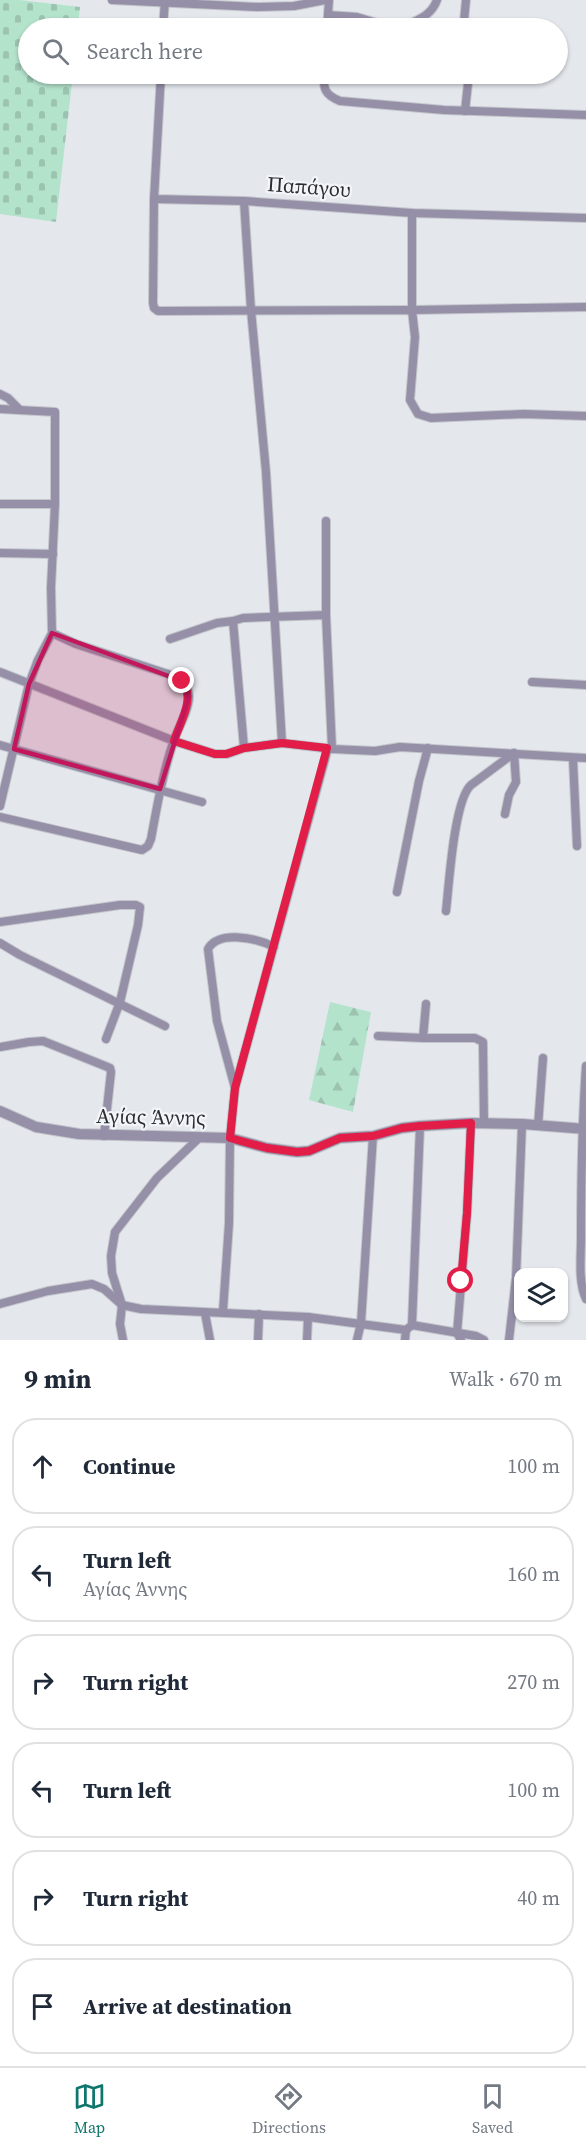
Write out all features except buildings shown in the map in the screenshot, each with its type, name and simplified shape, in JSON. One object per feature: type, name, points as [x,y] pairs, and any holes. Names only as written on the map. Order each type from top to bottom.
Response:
[{"type":"street","points":[[112,0],[294,6],[327,0],[328,18]]},
{"type":"street","points":[[421,18],[434,9],[437,0]]},
{"type":"street","points":[[464,18],[466,0]]},
{"type":"street","points":[[164,18],[165,1]]},
{"type":"street","points":[[328,15],[360,18]]},
{"type":"street","points":[[160,84],[154,199],[154,308],[158,311],[586,307]]},
{"type":"street","points":[[323,84],[326,93],[340,101],[465,111],[586,115]]},
{"type":"street","points":[[465,111],[468,84]]},
{"type":"street","name":"Παπάγου","points":[[154,199],[244,201],[412,213],[586,218]]},
{"type":"street","points":[[244,201],[250,310],[266,472],[282,743]]},
{"type":"street","points":[[412,213],[412,310],[415,337],[410,400],[418,414],[431,418],[523,414],[586,416]]},
{"type":"street","points":[[0,394],[8,398],[20,410]]},
{"type":"street","points":[[0,409],[55,412],[52,633],[38,660],[30,684],[0,806]]},
{"type":"street","points":[[0,504],[55,504]]},
{"type":"street","points":[[223,1311],[229,1223],[230,1138],[235,1088],[330,748],[326,521]]},
{"type":"street","points":[[0,553],[53,554]]},
{"type":"street","points":[[170,639],[217,623],[326,615]]},
{"type":"street","points":[[232,621],[244,748]]},
{"type":"street","points":[[0,817],[142,850],[148,846],[151,839],[160,789],[189,696],[187,687],[182,681],[168,674],[76,644],[52,633]]},
{"type":"street","points":[[0,672],[174,741],[215,754],[282,743],[375,751],[400,747],[586,758]]},
{"type":"street","points":[[532,682],[586,685]]},
{"type":"street","points":[[0,745],[202,802]]},
{"type":"street","points":[[397,891],[419,781],[428,748]]},
{"type":"street","points":[[505,814],[509,795],[516,782],[514,753]]},
{"type":"street","points":[[446,910],[463,796],[471,785],[514,753]]},
{"type":"street","points":[[573,759],[577,846]]},
{"type":"street","points":[[0,922],[120,906],[136,905],[140,908],[120,1002],[106,1039]]},
{"type":"street","points":[[235,1088],[217,1021],[208,949],[212,942],[221,938],[244,939],[274,947]]},
{"type":"street","points":[[0,943],[165,1026]]},
{"type":"street","points":[[423,1038],[426,1004]]},
{"type":"street","points":[[378,1036],[475,1038],[483,1042],[484,1124]]},
{"type":"street","points":[[0,1047],[43,1041],[110,1068],[104,1136]]},
{"type":"street","points":[[538,1126],[543,1058]]},
{"type":"street","points":[[586,1066],[581,1261],[582,1285],[586,1299]]},
{"type":"street","name":"Αγίας Άννης","points":[[0,1112],[36,1127],[104,1136],[230,1138],[267,1148],[297,1152],[309,1151],[340,1138],[373,1136],[420,1126],[471,1123],[522,1124],[584,1130]]},
{"type":"street","points":[[459,1336],[471,1123]]},
{"type":"street","points":[[509,1340],[516,1278],[522,1124]]},
{"type":"street","points":[[408,1332],[420,1126]]},
{"type":"street","points":[[357,1340],[361,1323],[373,1136]]},
{"type":"street","points":[[123,1340],[120,1324],[122,1305],[112,1273],[111,1256],[115,1232],[157,1178],[200,1137]]},
{"type":"street","points":[[0,1304],[48,1291],[92,1284],[104,1289],[122,1305],[163,1311],[205,1313],[223,1311],[308,1317],[361,1323],[408,1332],[476,1336],[484,1340]]},
{"type":"street","points":[[205,1313],[210,1340]]},
{"type":"street","points":[[258,1340],[260,1314]]},
{"type":"street","points":[[307,1340],[308,1317]]},
{"type":"highlighted area","points":[[52,633],[182,681],[189,696],[160,789],[14,749],[29,684]]},
{"type":"green space","points":[[0,0],[80,7],[79,18],[18,18],[18,84],[72,84],[56,222],[0,214]]},
{"type":"green space","points":[[330,1002],[371,1012],[353,1112],[309,1100]]},
{"type":"route","points":[[182,681],[187,687],[189,696],[174,741],[215,754],[282,743],[327,748],[235,1088],[230,1138],[267,1148],[297,1152],[309,1151],[340,1138],[373,1136],[402,1128],[471,1123],[471,1155],[461,1281]]}]
